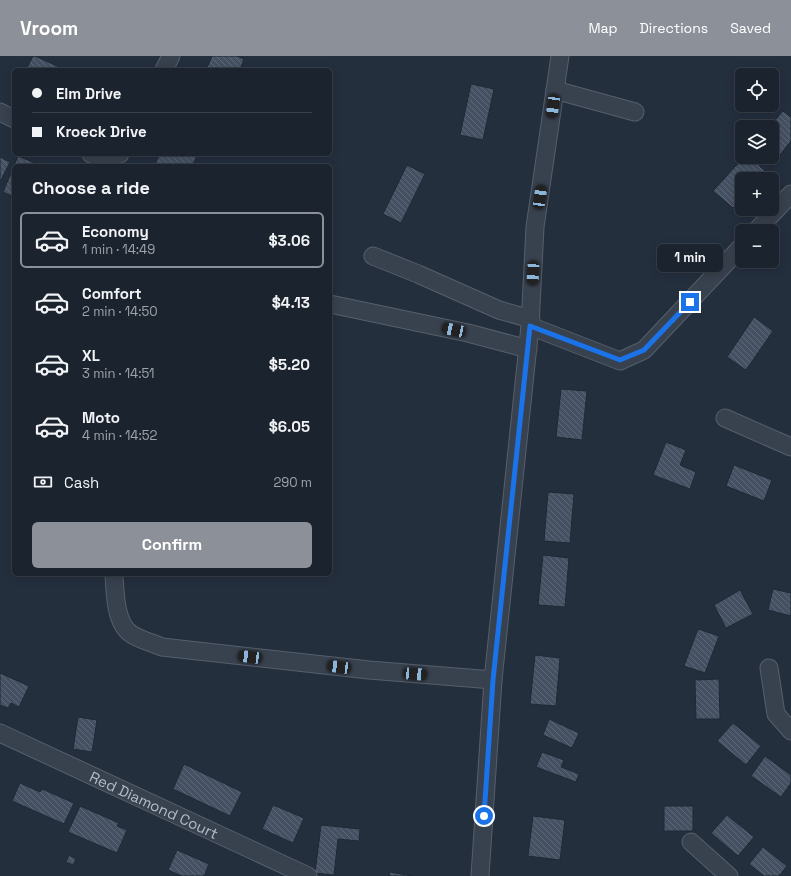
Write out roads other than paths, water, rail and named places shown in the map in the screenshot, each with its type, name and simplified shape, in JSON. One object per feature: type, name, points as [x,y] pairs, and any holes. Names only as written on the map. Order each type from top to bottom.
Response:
[{"type":"street","points":[[165,68],[171,56]]},
{"type":"street","points":[[480,876],[493,680],[531,323],[535,227],[560,56]]},
{"type":"street","points":[[555,90],[635,112]]},
{"type":"street","points":[[0,112],[12,118]]},
{"type":"street","points":[[95,156],[99,158],[110,156]]},
{"type":"street","points":[[763,224],[791,194]]},
{"type":"street","points":[[373,256],[620,360],[644,350],[735,253]]},
{"type":"street","points":[[332,304],[468,333],[528,349]]},
{"type":"street","points":[[725,418],[791,448]]},
{"type":"street","points":[[114,576],[116,597],[121,621],[130,633],[162,646],[369,670],[493,680]]},
{"type":"street","points":[[769,668],[776,714],[791,731]]},
{"type":"street","name":"Red Diamond Court","points":[[0,733],[308,876]]},
{"type":"street","points":[[691,842],[729,876]]}]
